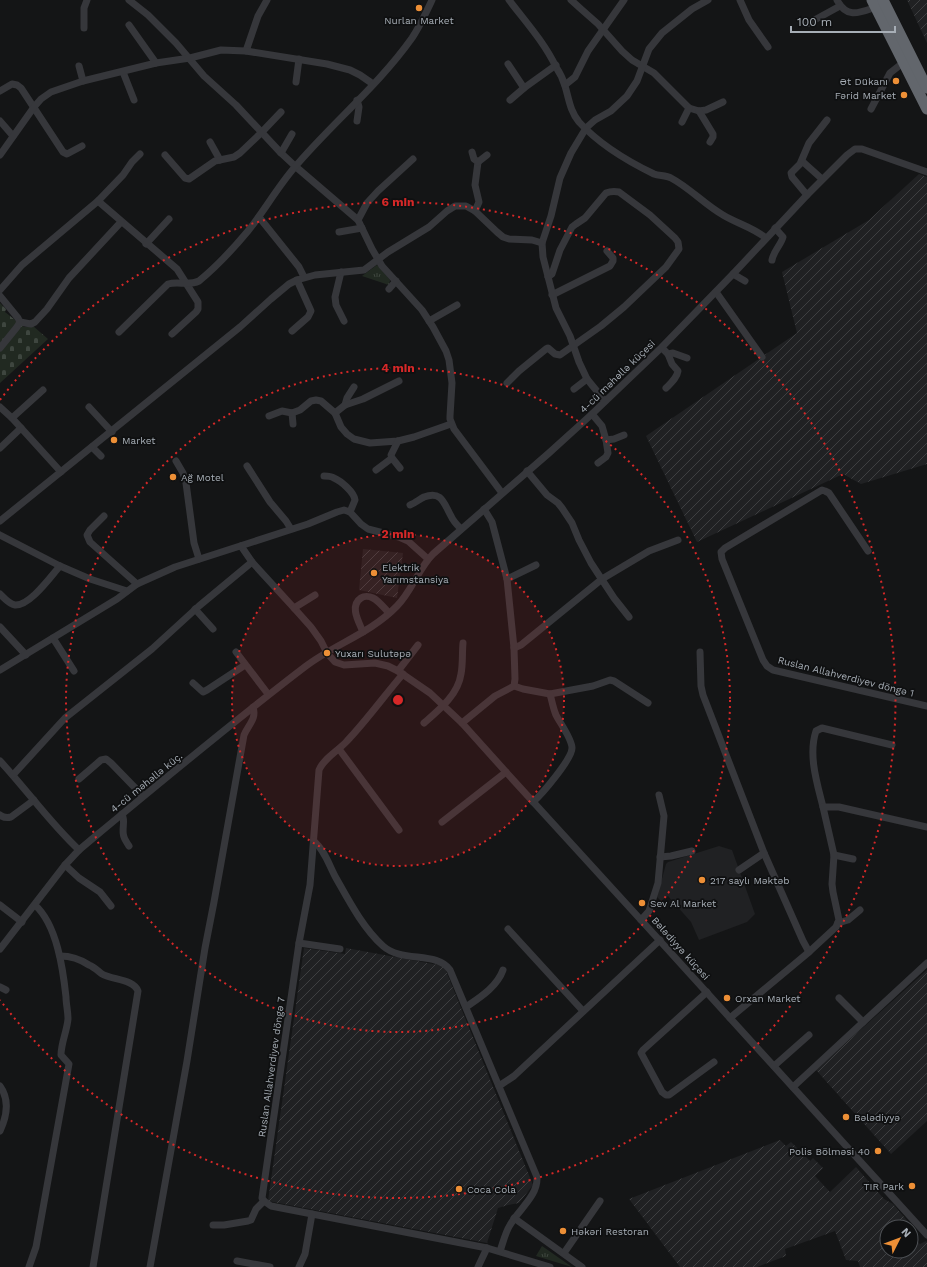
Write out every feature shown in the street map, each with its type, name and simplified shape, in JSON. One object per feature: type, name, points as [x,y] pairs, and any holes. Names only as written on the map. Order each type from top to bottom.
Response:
[{"type":"highway","points":[[877,2],[927,109]]},
{"type":"highway","points":[[877,2],[927,88]]},
{"type":"street","points":[[84,28],[84,8],[87,0]]},
{"type":"street","points":[[129,0],[148,15],[176,43],[204,76],[236,105],[281,153],[358,220],[378,259],[422,310],[442,345],[449,360],[452,383],[451,424],[502,493]]},
{"type":"street","points":[[246,51],[258,16],[267,0]]},
{"type":"street","points":[[509,0],[534,32],[556,65],[565,85],[571,108],[586,128],[605,145],[626,158],[656,174],[673,179],[723,216],[752,229],[766,238]]},
{"type":"street","points":[[572,0],[603,29],[622,51],[632,60],[654,74],[689,108],[699,111],[706,110],[723,102]]},
{"type":"street","points":[[565,85],[575,77],[588,51],[624,0]]},
{"type":"street","points":[[605,401],[587,379],[578,362],[573,346],[556,308],[543,257],[542,243],[553,210],[558,184],[572,153],[586,128],[595,120],[611,111],[627,96],[637,81],[649,49],[662,33],[692,9],[708,0]]},
{"type":"street","points":[[740,0],[749,20],[768,47]]},
{"type":"street","points":[[119,332],[168,284],[195,283],[203,278],[234,246],[259,217],[295,166],[396,59],[413,37],[429,1]]},
{"type":"street","points":[[809,23],[838,3],[848,12],[853,13],[877,2]]},
{"type":"street","points":[[129,25],[156,63]]},
{"type":"street","points":[[0,155],[34,107],[41,99],[52,92],[83,81],[156,63],[190,58],[221,50],[246,51],[327,64],[360,75],[374,84]]},
{"type":"street","points":[[296,82],[299,59]]},
{"type":"street","points":[[872,109],[890,73],[904,62]]},
{"type":"street","points":[[508,64],[524,88]]},
{"type":"street","points":[[510,100],[556,65]]},
{"type":"street","points":[[79,66],[83,81]]},
{"type":"street","points":[[123,72],[134,100]]},
{"type":"street","points":[[0,91],[12,84],[21,88],[63,152],[66,154],[82,146]]},
{"type":"street","points":[[357,100],[360,107],[357,121]]},
{"type":"street","points":[[682,122],[689,108]]},
{"type":"street","points":[[699,111],[713,134],[713,138],[710,142]]},
{"type":"street","points":[[165,155],[185,178],[189,179],[211,163],[234,157],[240,153],[281,112]]},
{"type":"street","points":[[807,195],[792,177],[791,173],[802,161],[809,143],[827,120]]},
{"type":"street","points":[[0,121],[13,136]]},
{"type":"street","points":[[281,153],[292,134]]},
{"type":"street","points":[[210,142],[220,160]]},
{"type":"street","name":"4-cü məhəllə küçesi","points":[[327,653],[374,625],[389,613],[404,597],[420,569],[428,559],[460,529],[592,414],[661,348],[822,179],[847,155],[855,149],[870,151],[927,172]]},
{"type":"street","points":[[472,152],[474,159],[478,162]]},
{"type":"street","points":[[0,290],[22,265],[98,201],[123,175],[140,154]]},
{"type":"street","points":[[475,211],[479,202],[475,185],[478,162],[487,155]]},
{"type":"street","points":[[358,220],[367,203],[413,159]]},
{"type":"street","points":[[802,161],[822,179]]},
{"type":"street","points":[[507,383],[546,349],[548,348],[555,354],[560,355],[609,321],[666,267],[679,249],[678,242],[650,215],[619,192],[610,191],[606,193],[585,218],[572,227],[560,250],[552,274],[548,277]]},
{"type":"street","points":[[98,201],[177,270],[198,302],[198,309],[172,334]]},
{"type":"street","points":[[0,521],[112,432],[240,327],[277,294],[301,278],[341,272],[361,271],[429,227],[447,211],[460,205],[466,206],[475,211],[503,237],[509,239],[532,240],[542,243]]},
{"type":"street","points":[[259,217],[299,267],[311,311],[308,317],[292,331]]},
{"type":"street","points":[[146,244],[169,219]]},
{"type":"street","points":[[0,296],[20,322],[31,324],[35,322],[47,309],[69,278],[121,222]]},
{"type":"street","points":[[339,232],[362,228]]},
{"type":"street","points":[[772,260],[774,251],[782,239],[775,228]]},
{"type":"street","points":[[552,296],[610,266],[613,261],[607,250]]},
{"type":"street","points":[[341,272],[335,297],[336,305],[344,321]]},
{"type":"street","points":[[733,274],[745,281]]},
{"type":"street","points":[[389,289],[396,281]]},
{"type":"street","points":[[716,292],[762,357]]},
{"type":"street","points":[[429,321],[457,305]]},
{"type":"street","points":[[0,348],[17,328],[20,322]]},
{"type":"street","points":[[661,348],[668,354],[672,364],[678,372],[666,388]]},
{"type":"street","points":[[668,354],[673,353],[687,358]]},
{"type":"street","points":[[574,389],[587,379]]},
{"type":"street","points":[[335,413],[345,405],[363,399],[399,381]]},
{"type":"street","points":[[345,405],[347,398],[354,387]]},
{"type":"street","points":[[12,418],[43,390]]},
{"type":"street","points":[[269,416],[282,411],[292,413],[300,410],[311,401],[321,401],[335,413],[341,427],[347,434],[354,439],[370,443],[414,438],[451,424]]},
{"type":"street","points":[[0,407],[12,418],[61,472]]},
{"type":"street","points":[[89,408],[112,432]]},
{"type":"street","points":[[292,413],[293,424]]},
{"type":"street","points":[[592,414],[602,426],[608,453],[606,457],[598,463]]},
{"type":"street","points":[[0,448],[21,428]]},
{"type":"street","points":[[606,440],[614,439],[624,434]]},
{"type":"street","points":[[398,441],[391,455],[400,468]]},
{"type":"street","points":[[92,447],[101,456]]},
{"type":"street","points":[[376,470],[392,458]]},
{"type":"street","points":[[176,461],[183,473],[186,483],[194,543],[199,559]]},
{"type":"street","points":[[247,466],[270,502],[291,529]]},
{"type":"street","points":[[528,471],[547,495],[562,508],[572,523],[591,563],[614,598],[629,617]]},
{"type":"street","points":[[324,476],[338,479],[351,491],[355,500],[350,512]]},
{"type":"street","name":"Ruslan Allahverdiyev döngə 1","points":[[868,551],[829,493],[822,490],[725,548],[721,552],[722,559],[763,660],[767,666],[774,670],[927,706]]},
{"type":"street","points":[[410,505],[425,497],[435,495],[440,497],[460,529]]},
{"type":"street","points":[[484,509],[492,522],[507,579],[514,648],[514,686]]},
{"type":"street","points":[[0,670],[117,599],[137,584],[164,571],[308,524],[336,512],[344,510],[350,512],[368,529],[399,537],[408,541],[428,559]]},
{"type":"street","points":[[104,516],[87,535],[90,542],[137,584]]},
{"type":"street","points":[[0,535],[90,580],[127,591]]},
{"type":"street","points":[[514,648],[521,645],[602,580],[649,551],[678,540]]},
{"type":"street","points":[[241,546],[252,562],[294,608],[321,641],[327,653]]},
{"type":"street","points":[[13,775],[66,718],[152,649],[252,562]]},
{"type":"street","points":[[507,579],[536,565]]},
{"type":"street","points":[[0,594],[10,603],[16,605],[23,603],[32,598],[60,566]]},
{"type":"street","points":[[294,608],[315,595]]},
{"type":"street","points":[[363,632],[355,613],[357,602],[362,597],[368,596],[374,598],[389,613]]},
{"type":"street","points":[[195,610],[213,629]]},
{"type":"street","points":[[0,627],[26,655]]},
{"type":"street","points":[[53,638],[74,671]]},
{"type":"street","points":[[424,723],[444,705],[459,682],[463,643]]},
{"type":"street","name":"Ruslan Allahverdiyev döngə 7","points":[[264,1201],[262,1195],[310,885],[319,770],[321,765],[347,741],[401,672],[418,646]]},
{"type":"street","points":[[236,652],[268,694]]},
{"type":"street","points":[[700,652],[701,686],[703,695],[764,853],[809,952]]},
{"type":"street","name":"Bələdiyyə küçəsi","points":[[327,653],[331,659],[338,664],[374,663],[388,666],[401,672],[430,693],[462,722],[927,1235]]},
{"type":"street","name":"4-cü məhəllə küç.","points":[[0,949],[65,865],[79,850],[268,694],[327,653]]},
{"type":"street","points":[[193,683],[203,692],[245,665]]},
{"type":"street","points":[[462,722],[495,696],[514,686],[550,694],[593,686],[610,680],[614,681],[648,703]]},
{"type":"street","points":[[533,802],[546,788],[570,756],[572,748],[571,742],[556,714],[550,694]]},
{"type":"street","points":[[150,1267],[187,1061],[201,970],[244,735],[254,718],[253,707]]},
{"type":"street","points":[[730,1018],[809,952],[833,930],[838,923],[832,892],[834,855],[815,775],[813,750],[816,731],[822,728],[892,745]]},
{"type":"street","points":[[339,749],[399,830]]},
{"type":"street","points":[[78,779],[102,760],[106,759],[111,762],[143,796]]},
{"type":"street","points":[[0,761],[66,838],[79,850]]},
{"type":"street","points":[[442,822],[506,772]]},
{"type":"street","points":[[641,920],[649,911],[655,896],[659,873],[664,816],[659,795]]},
{"type":"street","points":[[0,815],[8,818],[11,817],[34,800]]},
{"type":"street","points":[[823,807],[839,807],[927,827]]},
{"type":"street","points":[[122,814],[124,818],[124,837],[129,846]]},
{"type":"street","points":[[314,841],[322,850],[346,896],[375,938],[390,951],[399,955],[443,962],[450,970],[537,1177],[535,1191],[507,1229],[500,1251]]},
{"type":"street","points":[[660,857],[692,851]]},
{"type":"street","points":[[739,870],[764,853]]},
{"type":"street","points":[[834,855],[853,859]]},
{"type":"street","points":[[65,865],[79,878],[100,892],[111,906]]},
{"type":"street","points":[[0,905],[22,922]]},
{"type":"street","points":[[29,1267],[36,1247],[69,1066],[61,1055],[68,1019],[60,956],[50,927],[42,913],[35,905]]},
{"type":"street","points":[[838,923],[848,920],[860,910]]},
{"type":"street","points":[[508,929],[583,1011]]},
{"type":"street","points":[[499,1086],[514,1076],[660,940]]},
{"type":"street","points":[[300,943],[340,949]]},
{"type":"street","points":[[60,956],[69,956],[80,960],[89,964],[102,974],[132,983],[138,991],[93,1267]]},
{"type":"street","points":[[793,1087],[927,963]]},
{"type":"street","points":[[466,1007],[498,981],[502,970]]},
{"type":"street","points":[[707,992],[641,1053],[662,1092],[666,1095],[669,1095],[714,1062]]},
{"type":"street","points":[[839,998],[863,1022]]},
{"type":"street","points":[[774,1066],[809,1034]]},
{"type":"street","points":[[0,1086],[5,1093],[7,1102],[5,1121],[0,1131]]},
{"type":"street","points":[[213,1225],[224,1225],[251,1220],[256,1209],[264,1201],[271,1206],[487,1248],[550,1267]]},
{"type":"street","points":[[564,1253],[600,1201]]},
{"type":"street","points":[[299,1267],[305,1254],[312,1214]]},
{"type":"street","points":[[514,1218],[582,1267]]},
{"type":"street","points":[[478,1267],[487,1248]]},
{"type":"street","points":[[237,1261],[270,1267]]},
{"type":"shaded area","points":[[907,0],[927,0],[927,43]]},
{"type":"shaded area","points":[[919,174],[927,177],[927,464],[861,484],[843,474],[697,542],[646,436],[797,333],[782,272],[869,220]]},
{"type":"shaded area","name":"Elektrik Yarımstansiya","points":[[363,549],[403,553],[397,598],[359,590]]},
{"type":"shaded area","name":"217 saylı Məktəb","points":[[719,846],[732,850],[755,914],[747,922],[699,940],[691,922],[668,896],[661,901],[657,897],[666,864],[668,862]]},
{"type":"shaded area","points":[[304,948],[345,954],[346,948],[444,966],[533,1185],[519,1203],[498,1208],[487,1243],[268,1201]]},
{"type":"shaded area","points":[[927,970],[927,1121],[891,1154],[816,1070]]},
{"type":"shaded area","points":[[780,1140],[786,1146],[791,1142],[810,1161],[813,1158],[823,1168],[815,1176],[830,1192],[856,1167],[884,1199],[893,1204],[906,1219],[879,1219],[879,1259],[919,1259],[919,1243],[920,1244],[926,1241],[927,1267],[860,1267],[858,1261],[846,1260],[835,1231],[785,1249],[786,1256],[757,1267],[680,1267],[629,1199]]},
{"type":"green space","points":[[377,265],[390,280],[389,285],[362,276]]},
{"type":"green space","points":[[0,303],[6,309],[5,312],[24,327],[33,326],[48,339],[0,383]]},
{"type":"green space","points":[[542,1246],[572,1267],[536,1256]]},
{"type":"place","name":"Nurlan Market","points":[[419,8]]},
{"type":"place","name":"Ət Dükanı","points":[[896,81]]},
{"type":"place","name":"Fərid Market","points":[[904,95]]},
{"type":"place","name":"Market","points":[[114,440]]},
{"type":"place","name":"Ağ Motel","points":[[173,477]]},
{"type":"place","name":"Elektrik Yarımstansiya","points":[[374,573]]},
{"type":"place","name":"Yuxarı Sulutəpə","points":[[327,653]]},
{"type":"place","name":"217 saylı Məktəb","points":[[702,880]]},
{"type":"place","name":"Sev Al Market","points":[[642,903]]},
{"type":"place","name":"Orxan Market","points":[[727,998]]},
{"type":"place","name":"Bələdiyyə","points":[[846,1117]]},
{"type":"place","name":"Polis Bölməsi 40","points":[[878,1151]]},
{"type":"place","name":"TIR Park","points":[[912,1186]]},
{"type":"place","name":"Coca Cola","points":[[459,1189]]},
{"type":"place","name":"Həkəri Restoran","points":[[563,1231]]}]
